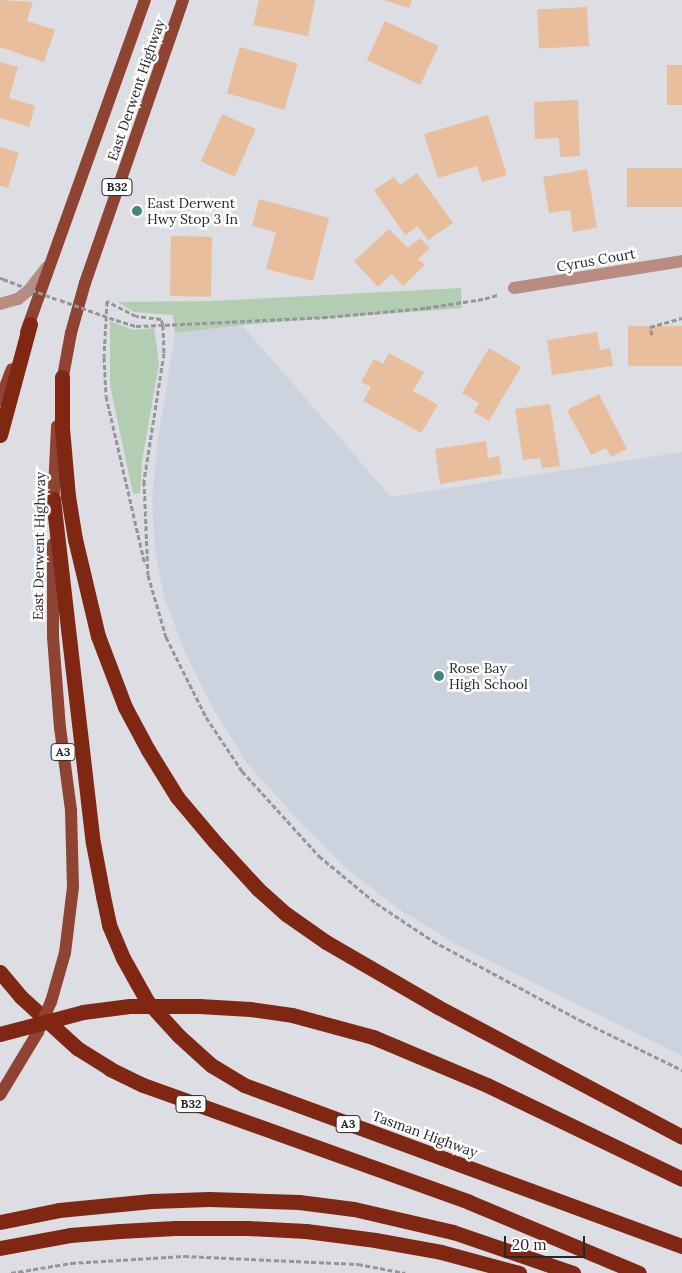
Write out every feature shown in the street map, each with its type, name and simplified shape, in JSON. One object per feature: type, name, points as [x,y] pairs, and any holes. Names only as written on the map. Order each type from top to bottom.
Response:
[{"type":"highway","name":"B32","points":[[0,435],[30,324]]},
{"type":"highway","points":[[62,376],[62,428],[68,496],[78,557],[98,636],[125,707],[148,750],[177,797],[214,842],[258,889],[286,914],[326,942],[429,1003],[682,1137]]},
{"type":"highway","name":"Tasman Highway","points":[[53,499],[92,833],[103,896],[109,925],[123,958],[147,1001],[179,1036],[211,1065],[244,1085],[272,1097],[682,1246]]},
{"type":"highway","name":"B32","points":[[0,972],[21,997],[77,1048],[110,1069],[143,1085],[469,1202],[545,1232],[639,1273]]},
{"type":"highway","points":[[0,1034],[83,1012],[130,1006],[199,1006],[250,1009],[292,1015],[373,1037],[487,1084],[682,1178]]},
{"type":"highway","points":[[0,1222],[59,1210],[142,1201],[218,1199],[299,1202],[354,1209],[453,1232],[574,1273]]},
{"type":"highway","points":[[0,1248],[70,1235],[175,1228],[246,1228],[306,1231],[375,1240],[442,1252],[519,1273]]},
{"type":"main road","name":"East Derwent Highway","points":[[0,400],[30,324],[145,0]]},
{"type":"main road","name":"East Derwent Highway","points":[[0,1095],[38,1032],[51,1002],[66,953],[73,887],[71,810],[60,728],[53,637],[53,499],[56,427],[62,376],[85,283],[183,0]]},
{"type":"street","points":[[0,304],[18,299],[29,290],[53,258]]},
{"type":"street","name":"Cyrus Court","points":[[514,288],[682,261]]},
{"type":"path","points":[[0,278],[133,325],[327,317],[425,308],[483,299],[514,288]]},
{"type":"path","points":[[148,575],[144,482],[164,353],[163,324],[161,319],[136,316],[107,301],[104,357],[106,396],[148,575],[166,637],[206,717],[242,771],[319,856],[376,903],[433,942],[580,1020],[682,1070]]},
{"type":"path","points":[[652,335],[650,327],[682,318]]},
{"type":"path","points":[[11,1273],[71,1263],[184,1256],[358,1264],[405,1273]]},
{"type":"shaded area","name":"Rose Bay High School","points":[[242,325],[391,497],[682,452],[682,1056],[458,945],[397,908],[346,868],[298,820],[246,762],[210,703],[184,650],[164,597],[155,550],[152,500],[157,445],[175,333]]},
{"type":"green space","points":[[461,288],[462,308],[242,325],[175,333],[173,315],[134,312],[118,302],[213,301]]},
{"type":"green space","points":[[110,321],[133,330],[154,328],[159,364],[142,461],[140,493],[133,494],[110,385]]},
{"type":"building","points":[[0,0],[33,2],[27,21],[55,30],[44,62],[0,47]]},
{"type":"building","points":[[259,0],[315,0],[308,36],[253,25]]},
{"type":"building","points":[[384,0],[412,0],[409,8]]},
{"type":"building","points":[[587,7],[589,46],[539,49],[537,10]]},
{"type":"building","points":[[385,21],[438,46],[420,85],[367,60]]},
{"type":"building","points":[[240,47],[298,64],[284,110],[227,93]]},
{"type":"building","points":[[0,62],[18,67],[9,98],[35,106],[29,127],[0,118]]},
{"type":"building","points":[[667,65],[682,65],[682,105],[667,105]]},
{"type":"building","points":[[578,100],[580,156],[560,157],[559,138],[535,139],[534,102]]},
{"type":"building","points":[[222,114],[256,129],[235,177],[201,162]]},
{"type":"building","points":[[488,115],[507,175],[482,182],[477,166],[438,178],[424,134]]},
{"type":"building","points":[[0,147],[19,153],[8,188],[0,186]]},
{"type":"building","points":[[627,168],[682,168],[682,207],[627,207]]},
{"type":"building","points":[[587,169],[597,228],[573,232],[570,210],[549,213],[543,177]]},
{"type":"building","points":[[417,173],[453,223],[428,240],[418,226],[405,235],[374,190],[394,177],[400,185]]},
{"type":"building","points":[[259,199],[329,218],[313,281],[266,269],[276,232],[252,226]]},
{"type":"building","points":[[389,229],[408,248],[420,238],[430,248],[418,259],[425,265],[403,286],[392,274],[378,287],[354,261]]},
{"type":"building","points":[[171,236],[212,237],[211,297],[170,296]]},
{"type":"building","points":[[628,326],[682,326],[682,366],[628,366]]},
{"type":"building","points":[[597,332],[600,350],[610,348],[613,366],[552,375],[547,340]]},
{"type":"building","points":[[489,348],[521,367],[489,421],[474,412],[479,403],[462,393]]},
{"type":"building","points":[[389,353],[424,372],[413,391],[438,405],[421,433],[363,401],[371,387],[361,382],[374,359],[383,364]]},
{"type":"building","points":[[599,394],[627,449],[611,457],[606,448],[591,455],[567,410]]},
{"type":"building","points":[[550,404],[560,466],[542,468],[540,458],[523,460],[515,409]]},
{"type":"building","points":[[486,441],[488,458],[499,456],[502,474],[440,484],[435,449]]},
{"type":"place","name":"East Derwent Hwy Stop 3 In","points":[[137,211]]},
{"type":"place","name":"Rose Bay High School","points":[[439,676]]}]
